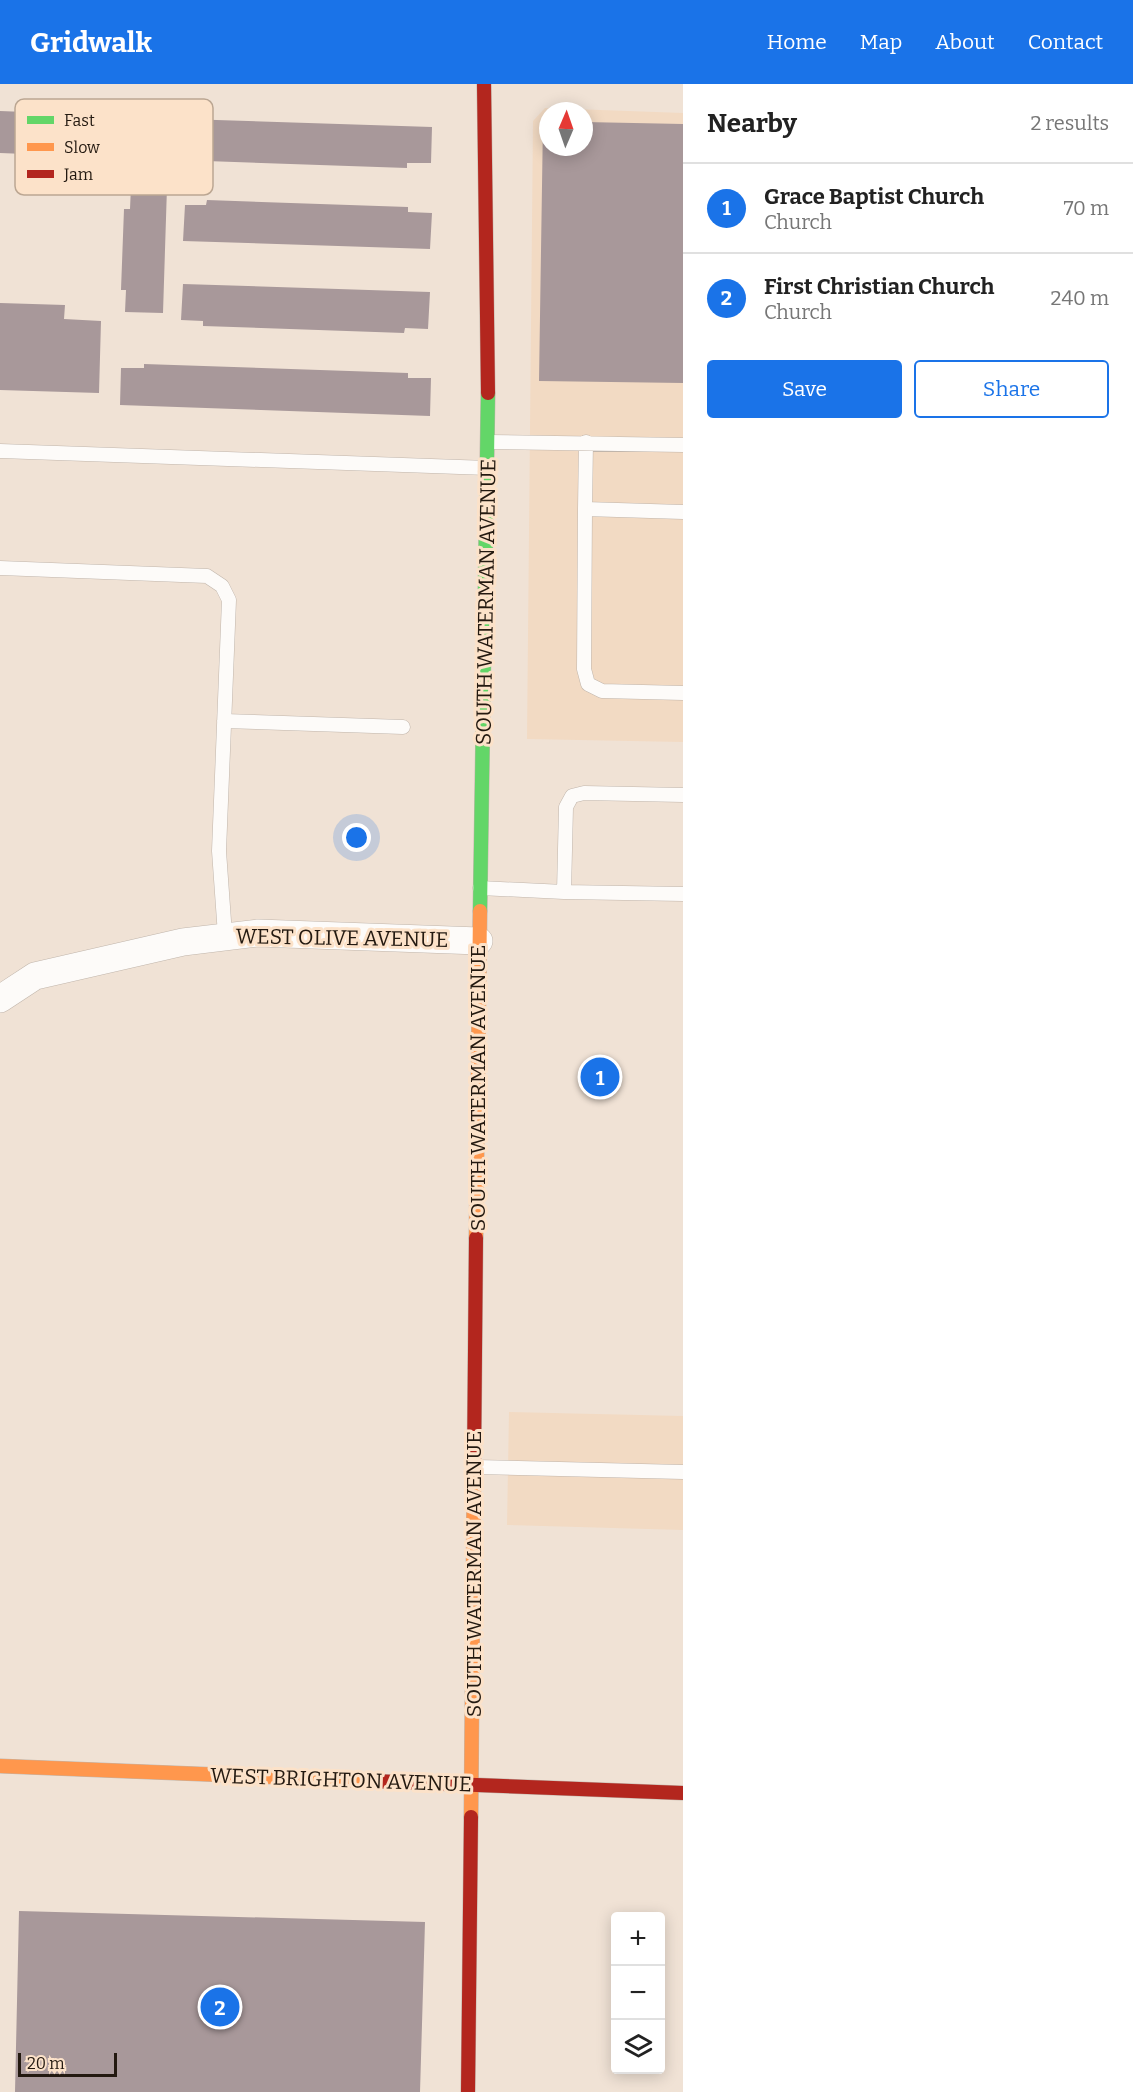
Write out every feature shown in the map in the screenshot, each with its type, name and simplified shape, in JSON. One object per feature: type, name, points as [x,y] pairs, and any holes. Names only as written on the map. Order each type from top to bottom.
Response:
[{"type":"street","name":"SOUTH WATERMAN AVENUE","points":[[468,2092],[479,941],[489,442],[484,84]]},
{"type":"street","name":"WEST OLIVE AVENUE","points":[[0,999],[35,976],[183,942],[225,935],[258,933],[479,941]]},
{"type":"street","name":"WEST BRIGHTON AVENUE","points":[[0,1766],[683,1793]]},
{"type":"lane","points":[[489,442],[683,444]]},
{"type":"lane","points":[[586,442],[584,669],[588,684],[602,691],[683,693]]},
{"type":"lane","points":[[0,451],[488,468]]},
{"type":"lane","points":[[585,509],[683,512]]},
{"type":"lane","points":[[0,568],[207,576],[222,585],[229,600],[219,851],[225,935]]},
{"type":"lane","points":[[224,721],[403,727]]},
{"type":"lane","points":[[564,892],[566,807],[572,795],[584,793],[683,795]]},
{"type":"lane","points":[[480,888],[683,894]]},
{"type":"lane","points":[[475,1467],[683,1472]]},
{"type":"shaded area","points":[[593,110],[683,113],[683,742],[527,739],[533,121],[539,114],[539,156],[593,156]]},
{"type":"shaded area","points":[[509,1412],[683,1416],[683,1530],[507,1525]]},
{"type":"building","points":[[0,111],[15,112],[15,154],[0,153]]},
{"type":"building","points":[[213,120],[432,127],[431,163],[407,163],[407,168],[213,161]]},
{"type":"building","points":[[593,122],[683,124],[683,383],[539,381],[542,156],[593,156]]},
{"type":"building","points":[[131,195],[167,195],[163,313],[125,312],[126,290],[121,290],[124,209],[130,209]]},
{"type":"building","points":[[207,200],[408,207],[408,212],[432,213],[430,249],[183,241],[185,205],[206,205]]},
{"type":"building","points":[[183,284],[430,292],[428,329],[405,328],[404,333],[203,326],[203,321],[181,320]]},
{"type":"building","points":[[0,303],[65,305],[64,319],[101,321],[99,393],[0,390]]},
{"type":"building","points":[[144,364],[408,373],[408,378],[431,378],[430,416],[120,405],[121,368],[144,368]]},
{"type":"building","points":[[19,1911],[425,1922],[420,2092],[15,2092]]},
{"type":"traffic: fast","points":[[480,911],[488,393]]},
{"type":"traffic: slow","points":[[476,1238],[480,911]]},
{"type":"traffic: slow","points":[[471,1817],[474,1465]]},
{"type":"traffic: slow","points":[[0,1766],[371,1781]]},
{"type":"traffic: jam","points":[[484,84],[488,393]]},
{"type":"traffic: jam","points":[[474,1465],[476,1238]]},
{"type":"traffic: jam","points":[[371,1781],[683,1793]]},
{"type":"traffic: jam","points":[[468,2092],[471,1817]]},
{"type":"place","name":"Grace Baptist Church","points":[[600,1077]]},
{"type":"place","name":"First Christian Church","points":[[220,2007]]}]
